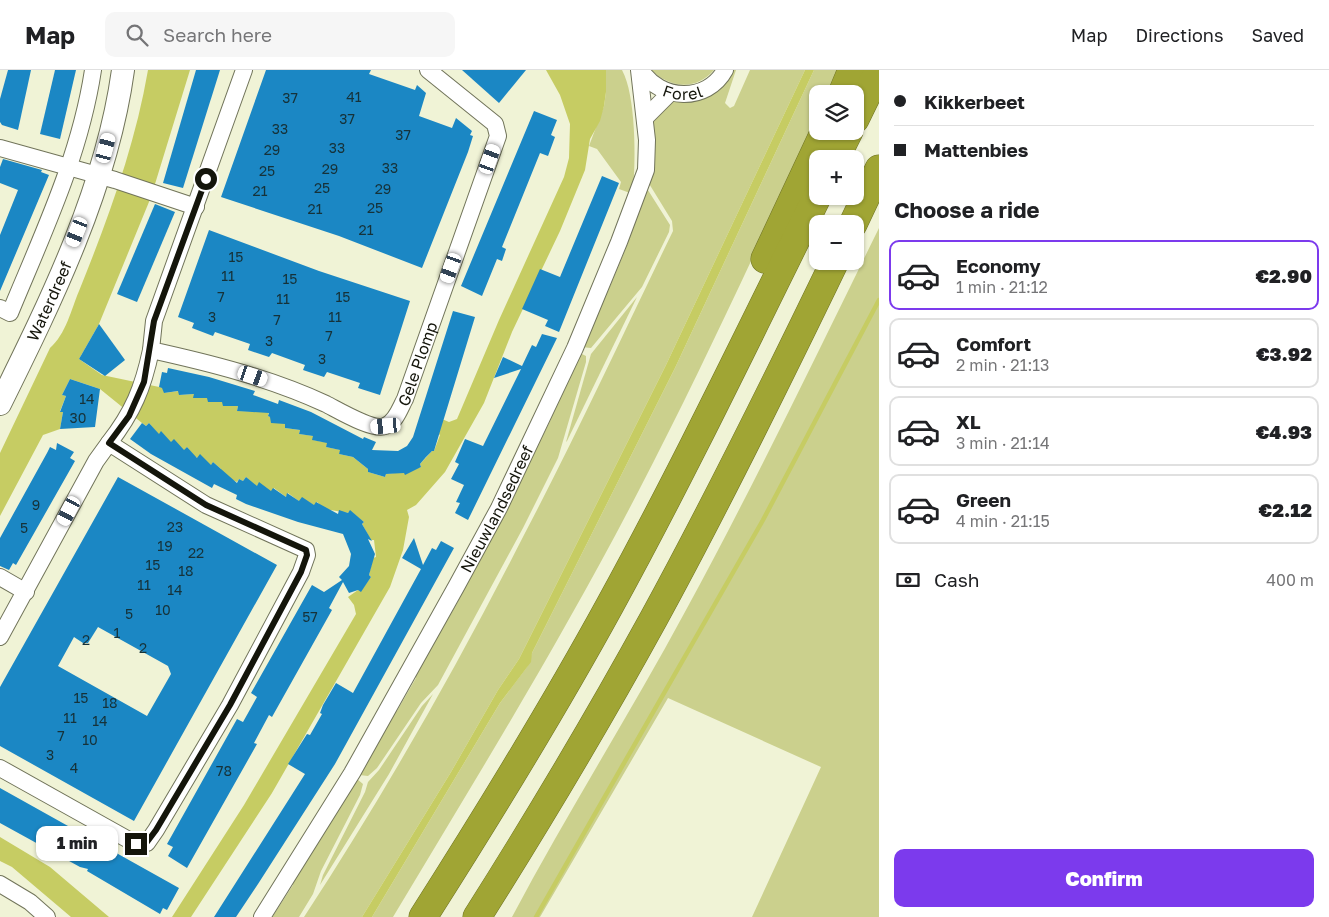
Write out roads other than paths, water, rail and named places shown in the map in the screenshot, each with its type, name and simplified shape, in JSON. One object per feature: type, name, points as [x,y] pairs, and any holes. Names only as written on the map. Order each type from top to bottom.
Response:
[{"type":"highway","points":[[846,85],[852,70]]},
{"type":"highway","points":[[864,101],[879,70]]},
{"type":"highway","points":[[706,422],[760,272],[820,140]]},
{"type":"highway","points":[[857,215],[879,170]]},
{"type":"highway","points":[[423,917],[540,728],[596,630],[706,422],[813,205]]},
{"type":"highway","points":[[477,917],[537,822],[658,610],[769,396],[831,270]]},
{"type":"highway","points":[[495,917],[537,822]]},
{"type":"street","name":"Waterdreef","points":[[5,310],[69,169],[84,116],[93,70]]},
{"type":"street","name":"Waterdreef","points":[[3,391],[107,178],[113,122],[123,70]]},
{"type":"street","points":[[0,637],[96,461],[129,416],[144,382],[151,350],[154,321],[244,70]]},
{"type":"street","name":"Gele Plomp","points":[[151,350],[215,364],[323,403],[375,427],[386,426],[396,417],[405,399],[445,287],[497,141],[498,131],[495,124],[428,70]]},
{"type":"street","name":"Forel","points":[[640,70],[651,83],[670,93],[690,94],[700,92],[717,81],[725,70]]},
{"type":"street","name":"Nieuwlandsedreef","points":[[262,917],[379,727],[482,540],[575,348],[644,179],[647,162],[640,70]]},
{"type":"street","points":[[645,118],[670,93]]},
{"type":"street","points":[[0,148],[69,169],[107,178],[196,206]]},
{"type":"street","points":[[0,768],[136,844],[147,842],[230,705],[301,572],[307,555],[306,550],[206,505],[109,443]]},
{"type":"street","points":[[0,577],[26,592]]},
{"type":"street","points":[[0,884],[30,902],[47,917]]},
{"type":"waterway","points":[[536,917],[763,520],[879,300]]}]
